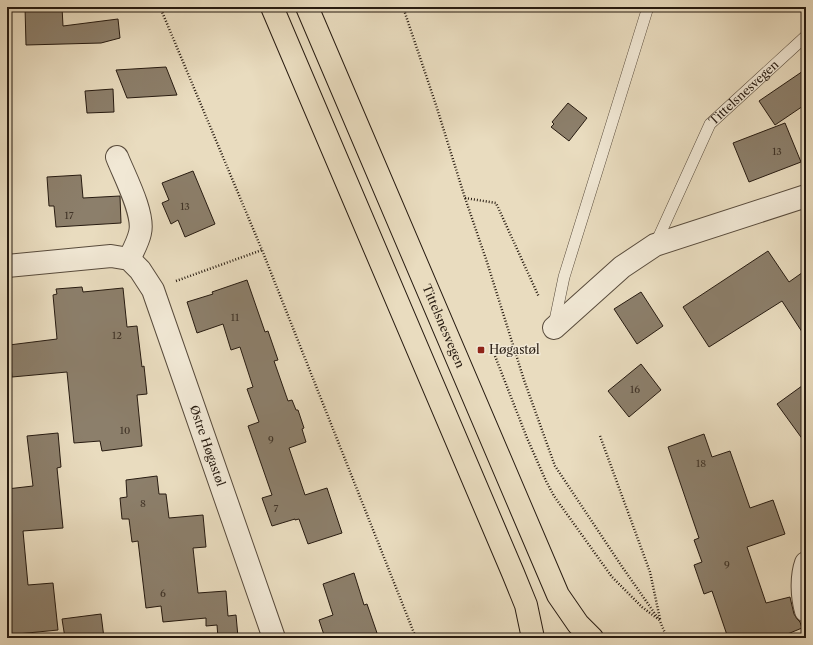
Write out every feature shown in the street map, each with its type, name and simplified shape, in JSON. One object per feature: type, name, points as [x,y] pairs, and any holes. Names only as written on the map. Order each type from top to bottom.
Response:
[{"type":"main road","points":[[272,7],[513,573],[526,605],[533,638]]},
{"type":"main road","name":"Tittelsnesvegen","points":[[307,7],[558,595],[578,624],[592,638]]},
{"type":"street","points":[[7,266],[111,256],[129,259],[140,233],[141,222],[139,212],[116,157]]},
{"type":"street","points":[[554,328],[622,267],[655,245],[806,196]]},
{"type":"street","name":"Østre Høgastøl","points":[[129,259],[140,270],[153,290],[274,638]]},
{"type":"street","points":[[806,563],[804,569],[803,600],[806,611]]},
{"type":"lane","points":[[554,328],[564,277],[648,7]]},
{"type":"lane","name":"Tittelsnesvegen","points":[[655,245],[710,124],[806,36]]},
{"type":"path","points":[[160,7],[262,250],[416,638]]},
{"type":"path","points":[[402,7],[436,104],[524,380],[555,466],[618,562],[660,621]]},
{"type":"path","points":[[465,198],[496,203],[554,328]]},
{"type":"path","points":[[153,290],[262,250]]},
{"type":"path","points":[[495,356],[527,438],[554,496],[612,577],[642,607],[660,621]]},
{"type":"path","points":[[600,436],[650,572],[660,621],[667,638]]},
{"type":"building","points":[[25,7],[62,7],[63,26],[118,19],[120,38],[101,43],[26,45]]},
{"type":"building","points":[[166,67],[177,95],[127,98],[116,70]]},
{"type":"building","points":[[806,69],[806,104],[775,125],[759,101]]},
{"type":"building","points":[[113,89],[114,112],[87,113],[85,91]]},
{"type":"building","points":[[568,103],[587,118],[569,141],[551,127],[554,124],[552,122]]},
{"type":"building","points":[[785,123],[801,162],[749,182],[733,143]]},
{"type":"building","points":[[193,171],[215,224],[185,237],[178,220],[171,224],[162,203],[169,200],[162,183]]},
{"type":"building","points":[[81,175],[83,198],[120,196],[121,223],[56,227],[54,206],[49,206],[47,177]]},
{"type":"building","points":[[768,251],[789,282],[806,270],[806,338],[782,301],[709,347],[683,307]]},
{"type":"building","points":[[247,280],[265,332],[268,331],[278,360],[274,361],[288,401],[292,400],[296,410],[298,410],[304,428],[302,429],[306,442],[289,448],[305,495],[327,488],[342,533],[308,544],[299,519],[272,526],[262,498],[272,495],[248,426],[259,422],[247,389],[253,387],[240,347],[231,350],[223,324],[197,333],[187,302],[213,294],[212,292]]},
{"type":"building","points":[[82,287],[83,292],[123,288],[127,327],[137,326],[142,367],[144,366],[147,394],[137,395],[142,446],[102,451],[100,441],[74,443],[67,372],[12,377],[9,345],[57,339],[53,295],[57,294],[56,289]]},
{"type":"building","points":[[641,292],[663,326],[637,344],[614,309]]},
{"type":"building","points":[[641,364],[661,390],[629,417],[608,391]]},
{"type":"building","points":[[806,383],[806,444],[777,404]]},
{"type":"building","points":[[58,433],[61,467],[57,468],[63,528],[23,531],[28,585],[53,583],[58,630],[7,635],[7,489],[33,486],[27,436]]},
{"type":"building","points":[[704,434],[712,457],[730,451],[750,508],[773,500],[785,534],[747,547],[766,603],[790,597],[794,614],[800,622],[802,628],[778,638],[728,638],[712,591],[704,594],[694,565],[702,562],[694,540],[699,538],[668,447]]},
{"type":"building","points":[[157,476],[159,494],[166,494],[169,518],[203,515],[206,547],[193,548],[198,593],[226,591],[228,616],[236,615],[238,637],[218,638],[217,625],[206,626],[206,618],[163,622],[161,606],[146,608],[138,541],[132,542],[129,519],[122,519],[120,498],[127,497],[126,480]]},
{"type":"building","points":[[354,573],[364,605],[367,604],[377,633],[362,638],[325,638],[319,620],[333,615],[323,584]]},
{"type":"building","points":[[101,614],[104,638],[65,638],[62,619]]},
{"type":"place","name":"Høgastøl","points":[[481,350]]}]
